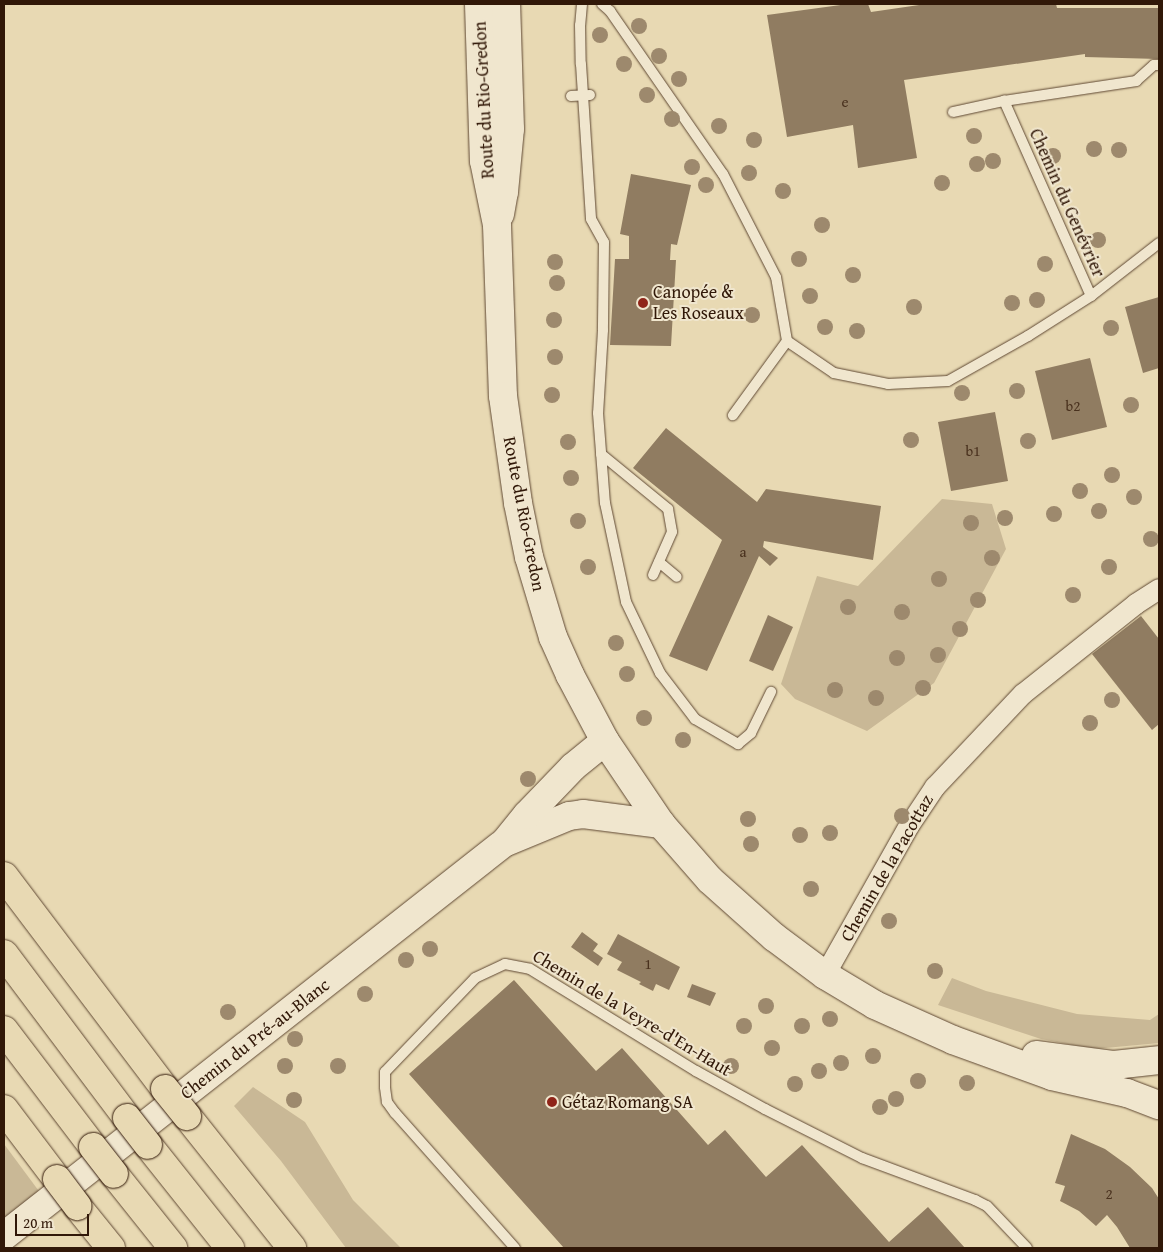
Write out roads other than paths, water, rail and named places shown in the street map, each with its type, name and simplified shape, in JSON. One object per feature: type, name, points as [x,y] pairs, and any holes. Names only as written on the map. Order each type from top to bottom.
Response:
[{"type":"highway","points":[[4,876],[165,1089],[292,1248]]},
{"type":"highway","points":[[4,954],[148,1145],[230,1248]]},
{"type":"highway","points":[[4,1030],[173,1248]]},
{"type":"highway","points":[[4,1109],[111,1248]]},
{"type":"main road","name":"Route du Rio-Gredon","points":[[479,4],[484,161],[497,225],[503,396],[518,503],[529,557],[553,637],[570,675],[605,741],[661,824],[710,880],[741,910],[825,975],[875,1005],[953,1040],[1052,1076],[1127,1093],[1159,1105]]},
{"type":"main road","name":"Route du Rio-Gredon","points":[[497,225],[504,192],[510,128],[506,4]]},
{"type":"main road","name":"Chemin du Pré-au-Blanc","points":[[4,1236],[505,842],[527,815],[573,767],[605,741]]},
{"type":"main road","name":"Chemin du Pré-au-Blanc","points":[[505,842],[569,816],[583,814],[661,824]]},
{"type":"main road","name":"Route du Rio-Gredon","points":[[953,1040],[1037,1056],[1105,1064],[1135,1064],[1159,1060]]},
{"type":"street","name":"Chemin de la Pacottaz","points":[[825,975],[909,826],[934,788],[1022,694],[1136,604],[1159,589]]},
{"type":"lane","points":[[582,4],[580,25],[586,96],[591,219],[604,242],[604,330],[598,413],[605,503],[626,602],[660,673],[695,719],[738,744],[751,733],[771,692]]},
{"type":"lane","points":[[602,4],[610,11],[723,174],[776,277],[786,342],[733,415]]},
{"type":"lane","points":[[953,112],[1136,81],[1154,65],[1159,65]]},
{"type":"lane","points":[[571,96],[586,96]]},
{"type":"lane","name":"Chemin du Genévrier","points":[[786,342],[834,373],[888,384],[948,381],[1028,336],[1091,296],[1004,102]]},
{"type":"lane","points":[[1091,296],[1159,244]]},
{"type":"lane","points":[[602,454],[668,509],[672,532],[653,575]]},
{"type":"lane","points":[[659,562],[677,577]]},
{"type":"lane","name":"Chemin de la Veyre-d'En-Haut","points":[[515,1248],[395,1113],[387,1102],[385,1087],[385,1072],[475,978],[490,969],[505,964],[530,968],[696,1070],[765,1109],[845,1149],[987,1206],[1027,1248]]},
{"type":"place","name":"Canopée & Les Roseaux","points":[[643,303]]},
{"type":"place","name":"Gétaz Romang SA","points":[[552,1102]]}]
